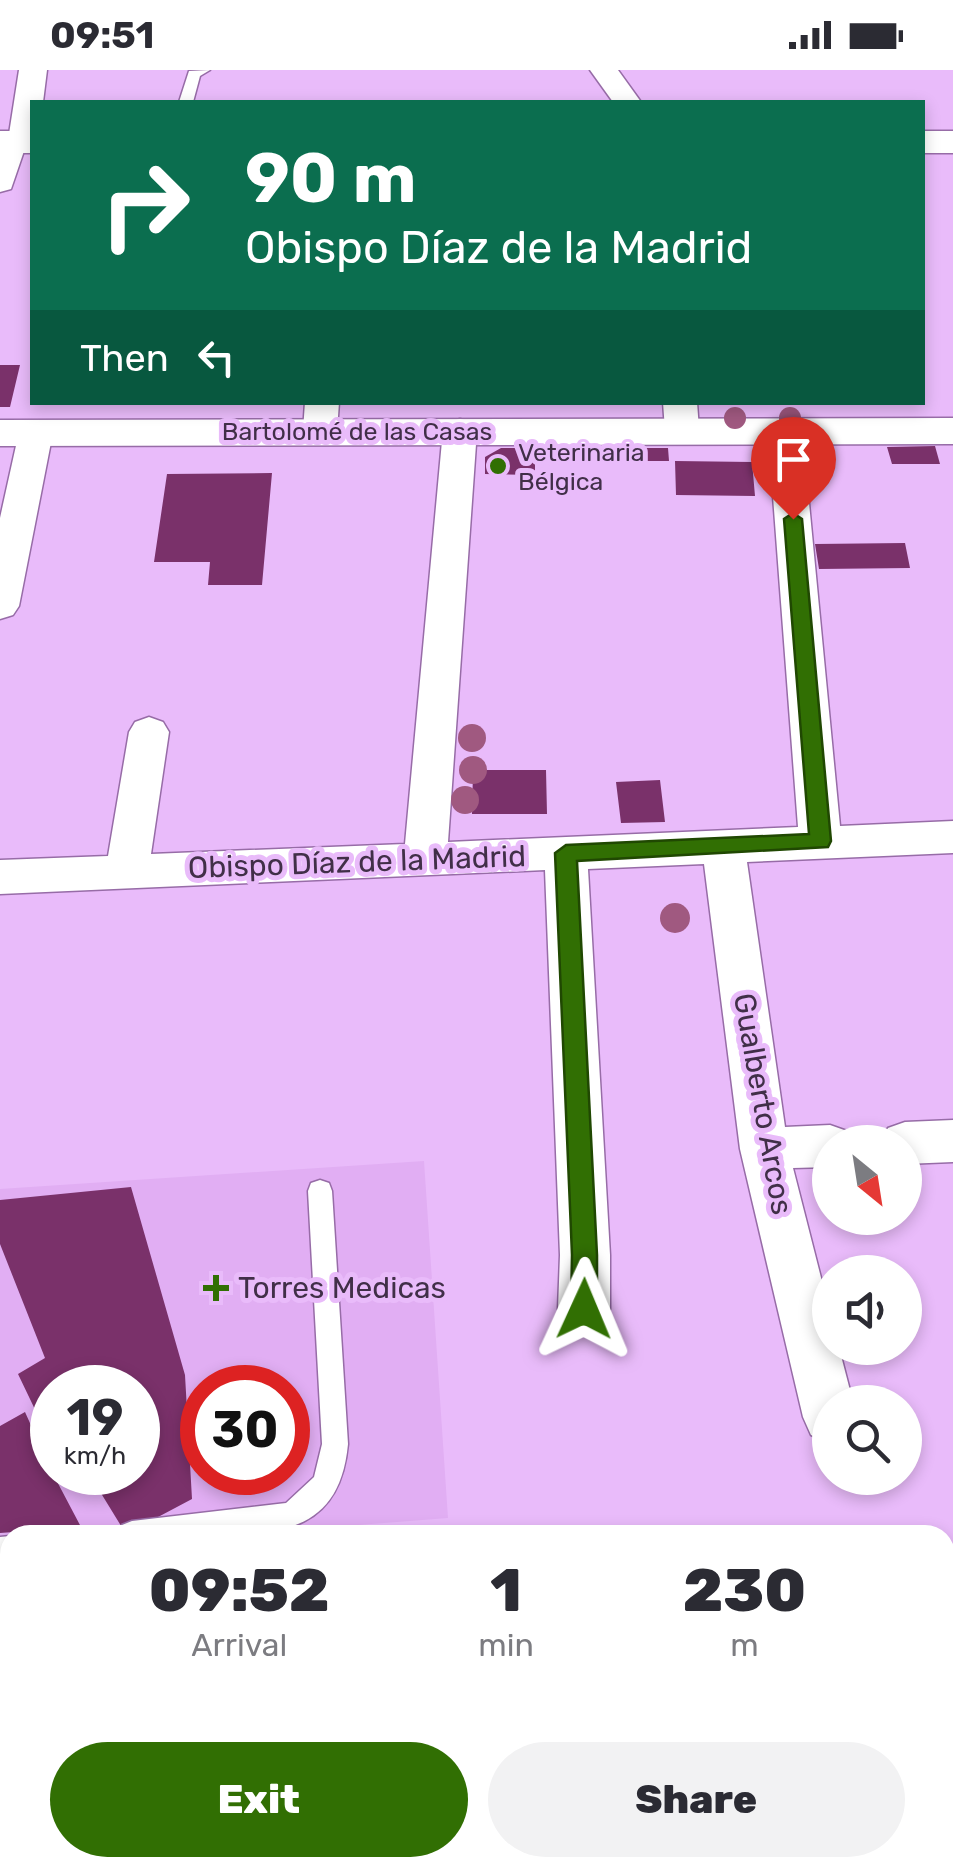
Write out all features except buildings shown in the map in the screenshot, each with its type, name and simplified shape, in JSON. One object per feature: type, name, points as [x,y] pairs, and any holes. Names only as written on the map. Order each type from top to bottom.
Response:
[{"type":"street","points":[[0,183],[17,142],[33,70]]},
{"type":"street","points":[[604,70],[626,100]]},
{"type":"street","points":[[925,142],[953,142]]},
{"type":"street","name":"Bartolomé de las Casas","points":[[18,432],[320,417],[460,430],[681,416],[785,430],[953,431]]},
{"type":"street","points":[[426,858],[460,430]]},
{"type":"street","points":[[785,430],[820,841]]},
{"type":"street","points":[[0,606],[18,432]]},
{"type":"street","points":[[127,872],[150,732]]},
{"type":"street","name":"Obispo Díaz de la Madrid","points":[[0,877],[953,837]]},
{"type":"street","name":"Gualberto Arcos","points":[[723,846],[764,1149],[822,1385]]},
{"type":"street","points":[[566,853],[584,1309]]},
{"type":"street","points":[[922,1142],[953,1141]]},
{"type":"street","points":[[764,1149],[812,1147]]},
{"type":"lane","points":[[187,100],[194,74],[203,70]]},
{"type":"lane","points":[[215,1525],[290,1516],[310,1504],[332,1476],[335,1444],[320,1191]]},
{"type":"shaded area","name":"Torres Medicas","points":[[424,1161],[448,1518],[359,1525],[0,1525],[0,1189]]},
{"type":"place","name":"Veterinaria Bélgica","points":[[498,466]]},
{"type":"place","name":"Torres Medicas","points":[[216,1288]]},
{"type":"route","points":[[584,1309],[585,1255],[566,853],[820,841],[793,519]]}]
